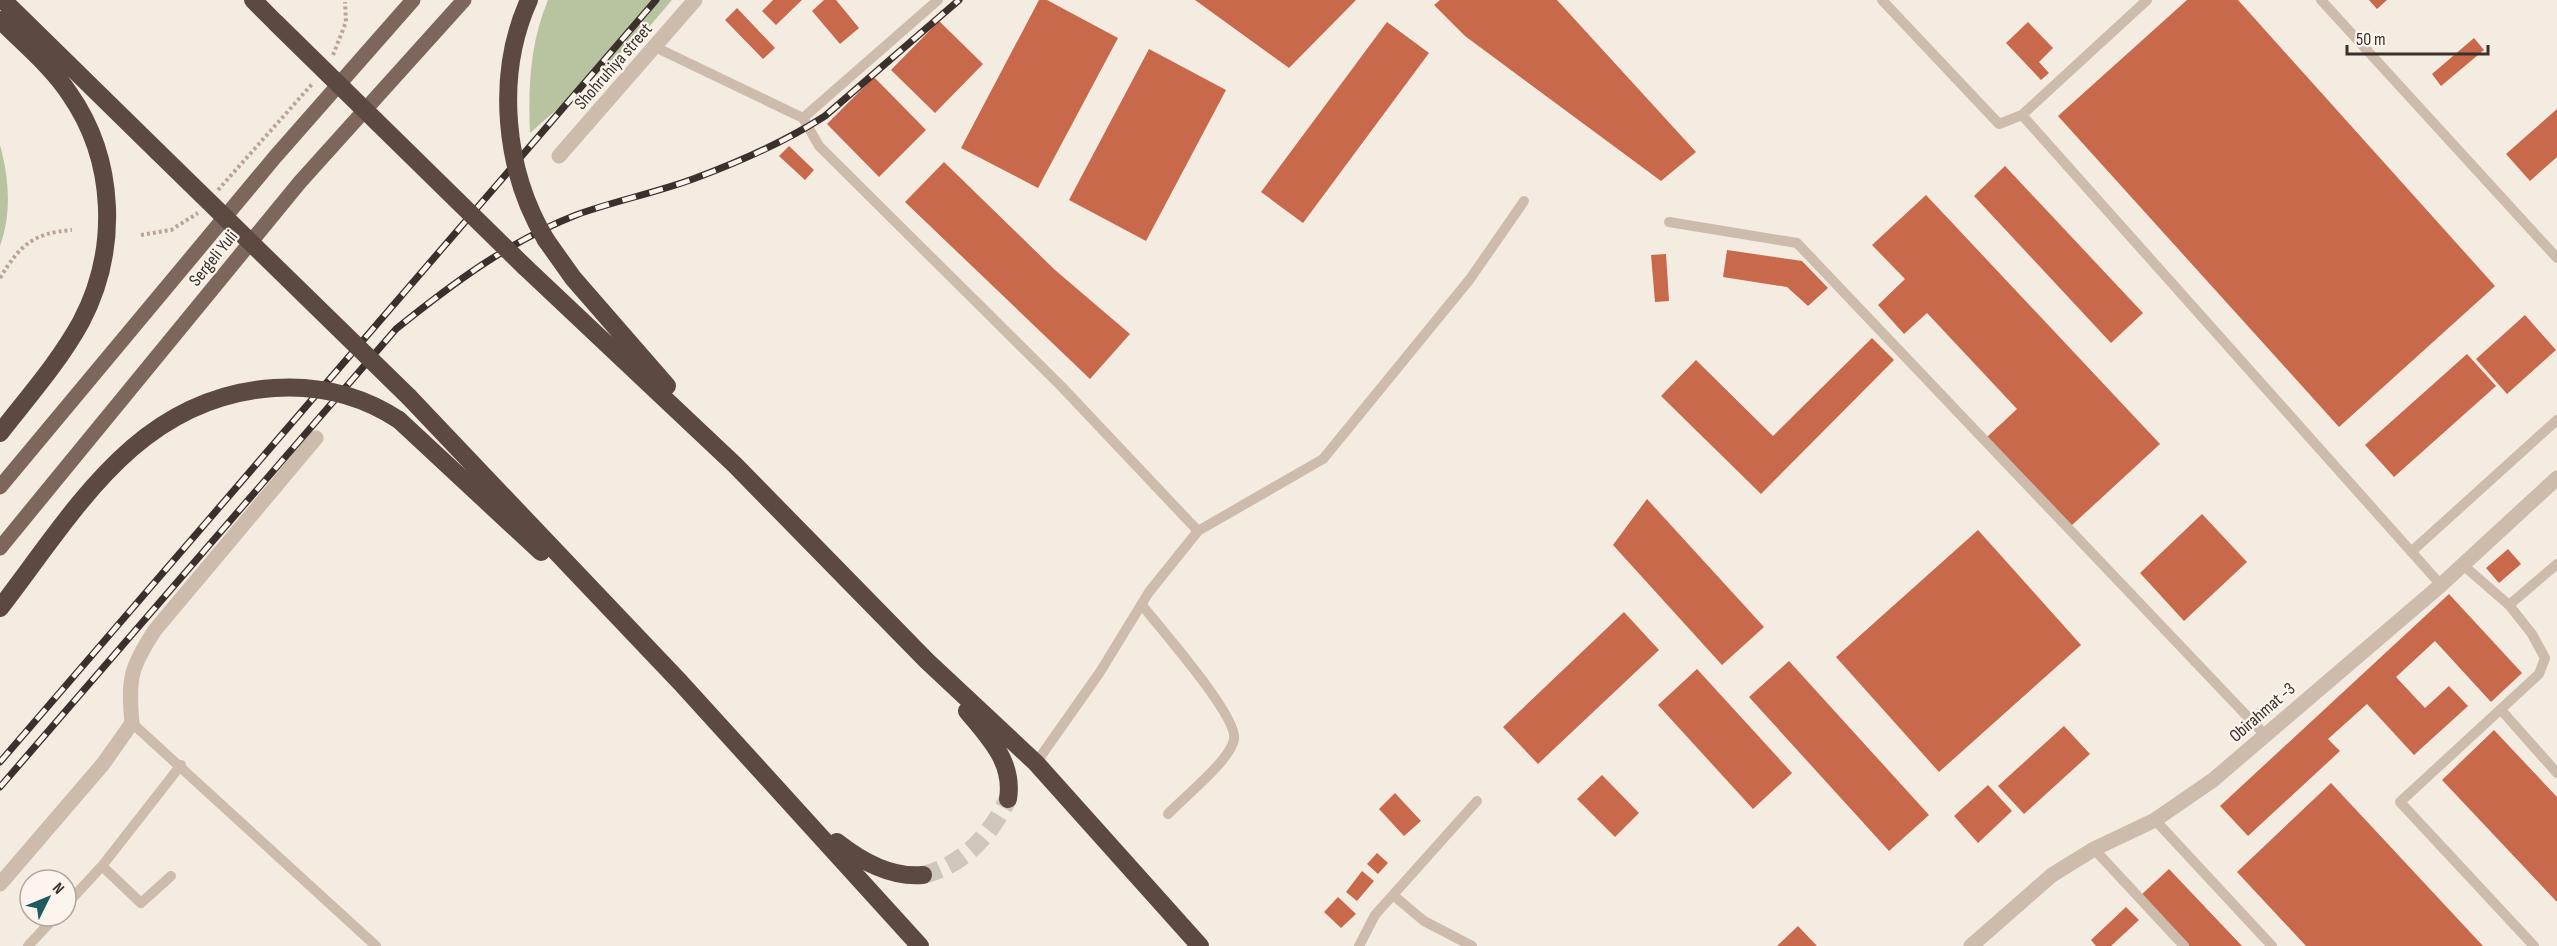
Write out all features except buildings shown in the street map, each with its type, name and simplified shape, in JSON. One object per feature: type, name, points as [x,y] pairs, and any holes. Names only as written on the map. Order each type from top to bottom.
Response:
[{"type":"highway","points":[[3,0],[409,397],[680,682],[804,818],[914,944]]},
{"type":"highway","points":[[253,0],[525,267],[735,465],[927,661],[1036,763],[1200,946]]},
{"type":"highway","points":[[529,0],[520,24],[511,63],[510,126],[520,181],[534,219],[546,240],[594,303],[735,465]]},
{"type":"highway","points":[[0,20],[60,81],[83,116],[103,170],[108,213],[104,256],[82,321],[62,353],[0,433]]},
{"type":"highway","points":[[0,609],[107,470],[144,435],[181,412],[230,394],[300,387],[350,395],[375,405],[399,420],[680,682]]},
{"type":"highway","points":[[927,661],[999,752],[1008,771],[1008,799]]},
{"type":"highway","points":[[804,818],[854,855],[871,864],[904,875],[923,875]]},
{"type":"main road","name":"Sergeli Yuli","points":[[0,487],[275,157],[413,0]]},
{"type":"main road","name":"Sergeli Yuli","points":[[0,548],[300,182],[464,0]]},
{"type":"street","name":"Shohruhiya street","points":[[559,156],[695,0]]},
{"type":"street","points":[[0,884],[103,764],[132,723],[129,690],[135,661],[155,630],[316,438]]},
{"type":"street","name":"Obirahmat -3","points":[[1971,946],[2052,875],[2094,849],[2155,820],[2213,780],[2441,585],[2557,478]]},
{"type":"lane","points":[[803,118],[938,0]]},
{"type":"lane","points":[[1882,0],[1999,124],[2022,115],[2147,0]]},
{"type":"lane","points":[[2321,0],[2557,258]]},
{"type":"lane","points":[[655,47],[803,118],[819,146],[1061,386],[1198,531]]},
{"type":"lane","points":[[2022,115],[2441,585]]},
{"type":"lane","points":[[1036,763],[1149,592],[1198,531],[1323,459],[1470,279],[1524,201]]},
{"type":"lane","points":[[1669,222],[1797,243],[2265,735]]},
{"type":"lane","points":[[2411,552],[2557,420]]},
{"type":"lane","points":[[2509,605],[2557,564]]},
{"type":"lane","points":[[2463,565],[2509,605],[2532,634],[2545,658],[2539,674],[2502,711],[2400,802],[2534,946]]},
{"type":"lane","points":[[1142,605],[1214,697],[1230,721],[1234,738],[1228,753],[1168,814]]},
{"type":"lane","points":[[2502,711],[2557,773]]},
{"type":"lane","points":[[132,723],[181,765],[376,946]]},
{"type":"lane","points":[[78,892],[102,866],[181,765]]},
{"type":"lane","points":[[1359,946],[1375,915],[1477,801]]},
{"type":"lane","points":[[2155,820],[2272,946]]},
{"type":"lane","points":[[2094,849],[2184,946]]},
{"type":"lane","points":[[102,866],[141,903],[171,876]]},
{"type":"lane","points":[[1393,895],[1424,921],[1472,946]]},
{"type":"lane","points":[[28,946],[45,928]]},
{"type":"path","points":[[331,58],[342,38],[346,22],[345,2]]},
{"type":"path","points":[[212,197],[316,78]]},
{"type":"path","points":[[141,235],[177,227],[205,206]]},
{"type":"path","points":[[0,278],[14,257],[30,241],[51,232],[72,231]]},
{"type":"green space","points":[[548,0],[672,0],[644,33],[530,133],[529,99],[534,49]]},
{"type":"green space","points":[[0,145],[5,170],[8,208],[0,246]]},
{"type":"tunnel","points":[[923,875],[951,864],[974,847],[993,825],[1008,799]]},
{"type":"railway","points":[[0,762],[656,0]]},
{"type":"railway","points":[[0,787],[396,329],[482,265],[551,226],[590,210],[710,173],[809,126],[825,116],[959,0]]}]
